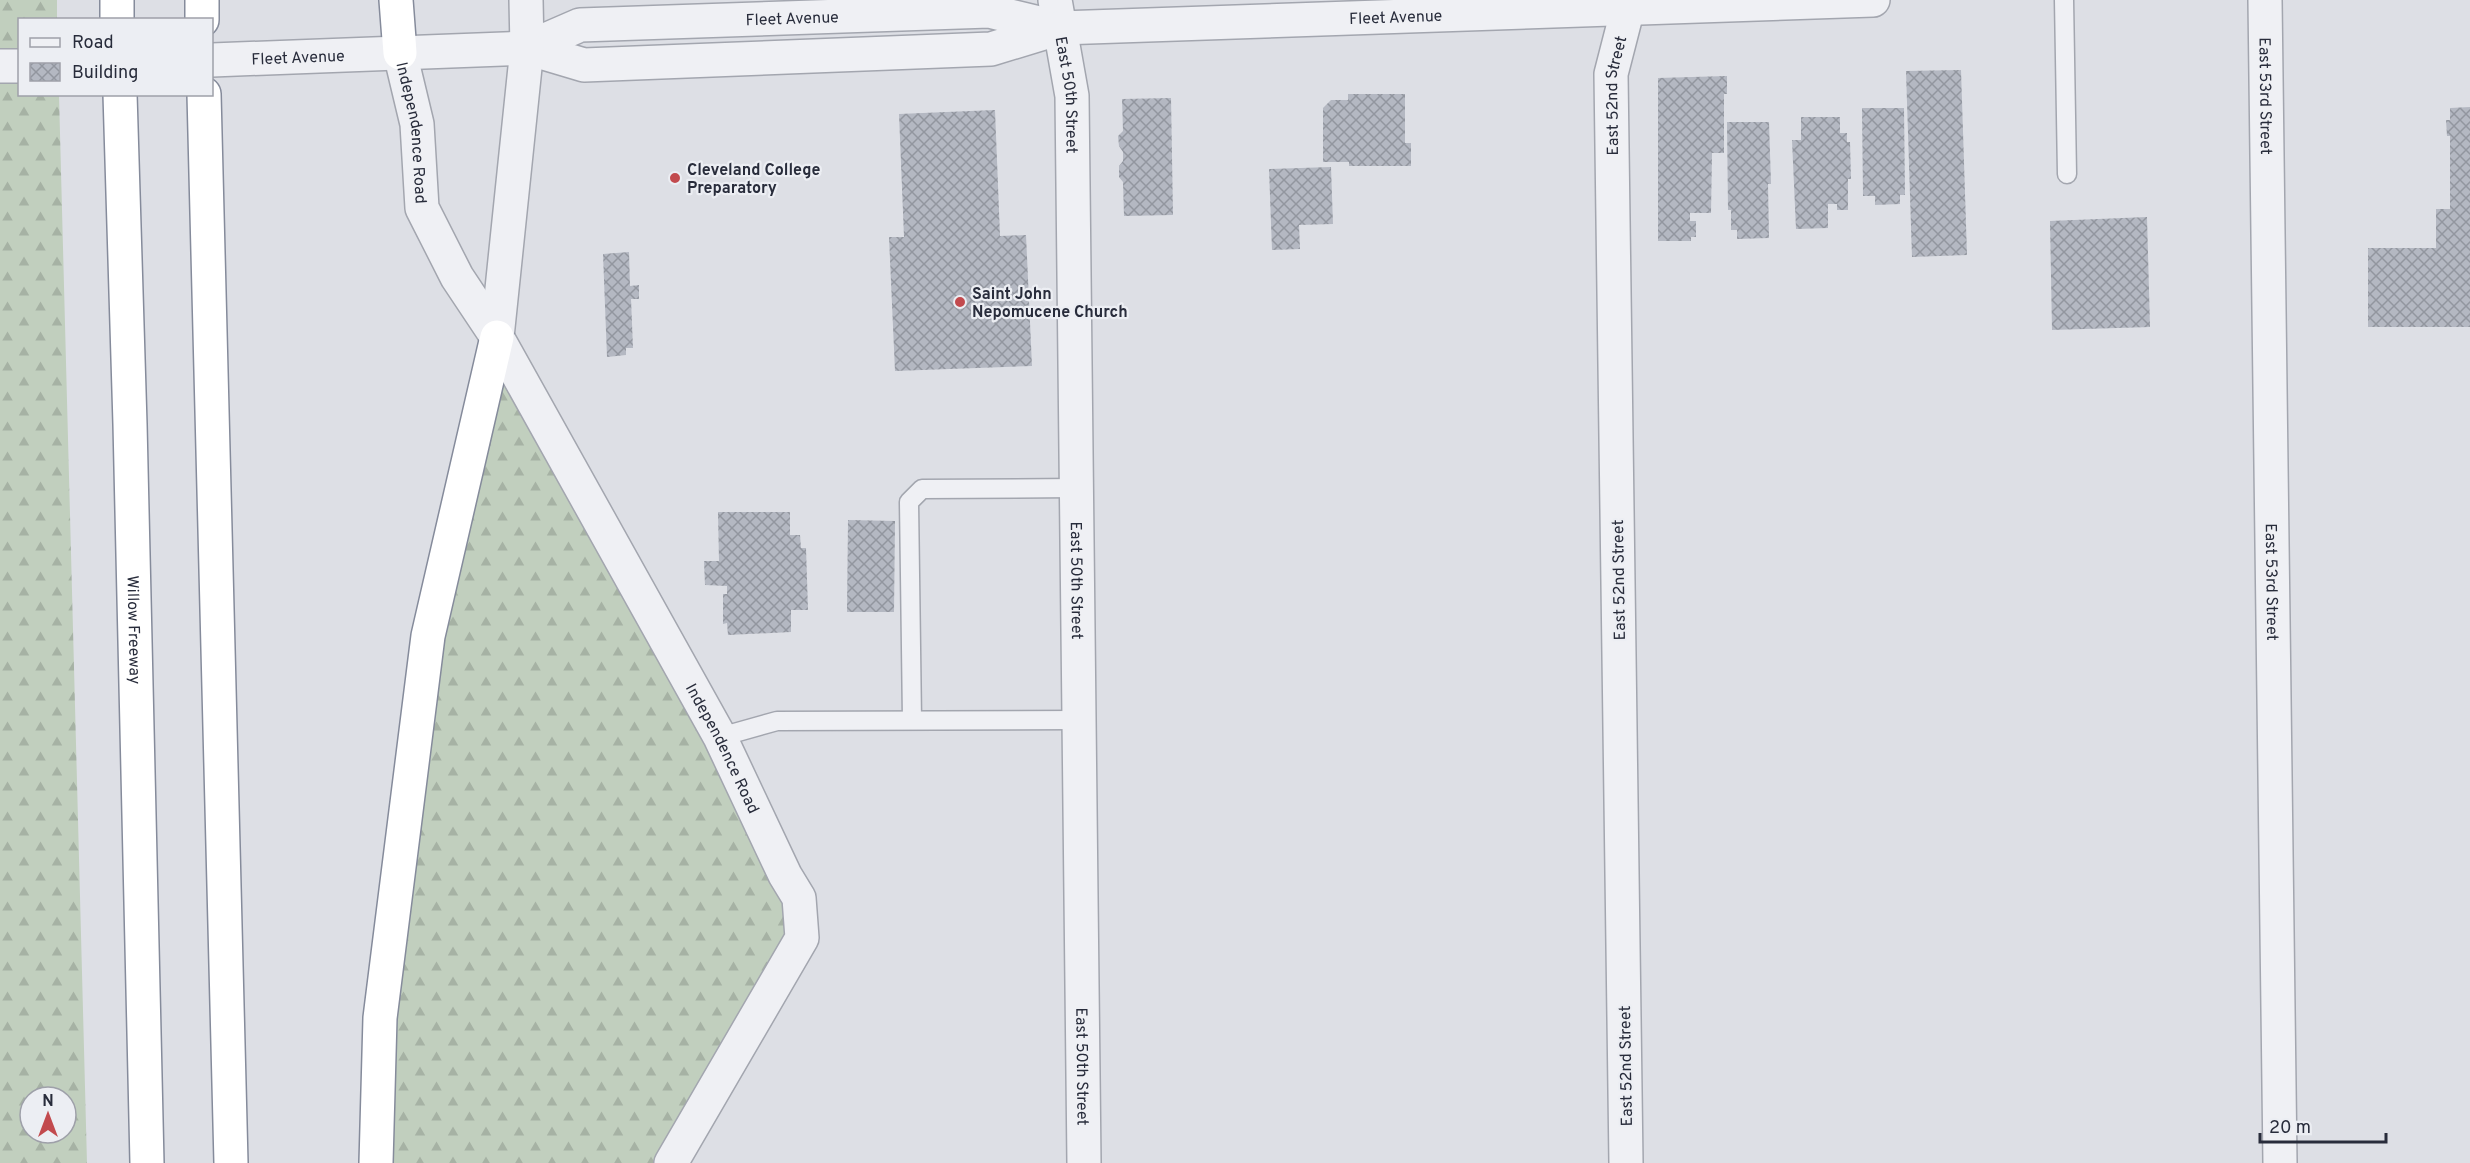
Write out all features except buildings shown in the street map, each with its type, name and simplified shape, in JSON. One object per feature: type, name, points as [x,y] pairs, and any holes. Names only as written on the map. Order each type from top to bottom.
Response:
[{"type":"highway","points":[[117,0],[117,18]]},
{"type":"highway","points":[[202,0],[202,18]]},
{"type":"highway","points":[[396,0],[400,53]]},
{"type":"highway","name":"Willow Freeway","points":[[120,96],[131,448],[147,1163]]},
{"type":"highway","points":[[204,96],[231,1163]]},
{"type":"highway","points":[[376,1163],[380,1018],[428,636],[497,337]]},
{"type":"street","points":[[497,337],[527,48],[526,0]]},
{"type":"street","name":"Fleet Avenue","points":[[527,48],[580,25],[775,9],[1058,14],[1873,0]]},
{"type":"street","name":"East 53rd Street","points":[[2265,0],[2280,1163]]},
{"type":"street","name":"East 52nd Street","points":[[1626,1163],[1611,74],[1629,4]]},
{"type":"street","name":"Fleet Avenue","points":[[213,60],[527,48],[584,65],[991,49],[1058,14]]},
{"type":"street","name":"East 50th Street","points":[[1058,14],[1072,96],[1084,1163]]},
{"type":"street","name":"Independence Road","points":[[400,53],[417,124],[422,208],[457,277],[497,337],[720,737],[785,875],[799,898],[802,938],[671,1163]]},
{"type":"street","points":[[0,66],[18,66]]},
{"type":"lane","points":[[2064,0],[2067,174]]},
{"type":"lane","points":[[912,720],[909,502],[922,489],[1077,488]]},
{"type":"lane","points":[[720,737],[777,721],[1080,720]]},
{"type":"green space","points":[[0,0],[57,0],[57,18],[18,18],[18,96],[59,96],[87,1163],[0,1163]]},
{"type":"green space","points":[[497,337],[720,737],[802,938],[671,1163],[376,1163],[428,636]]},
{"type":"place","name":"Cleveland College Preparatory","points":[[675,178]]},
{"type":"place","name":"Saint John Nepomucene Church","points":[[960,302]]}]
